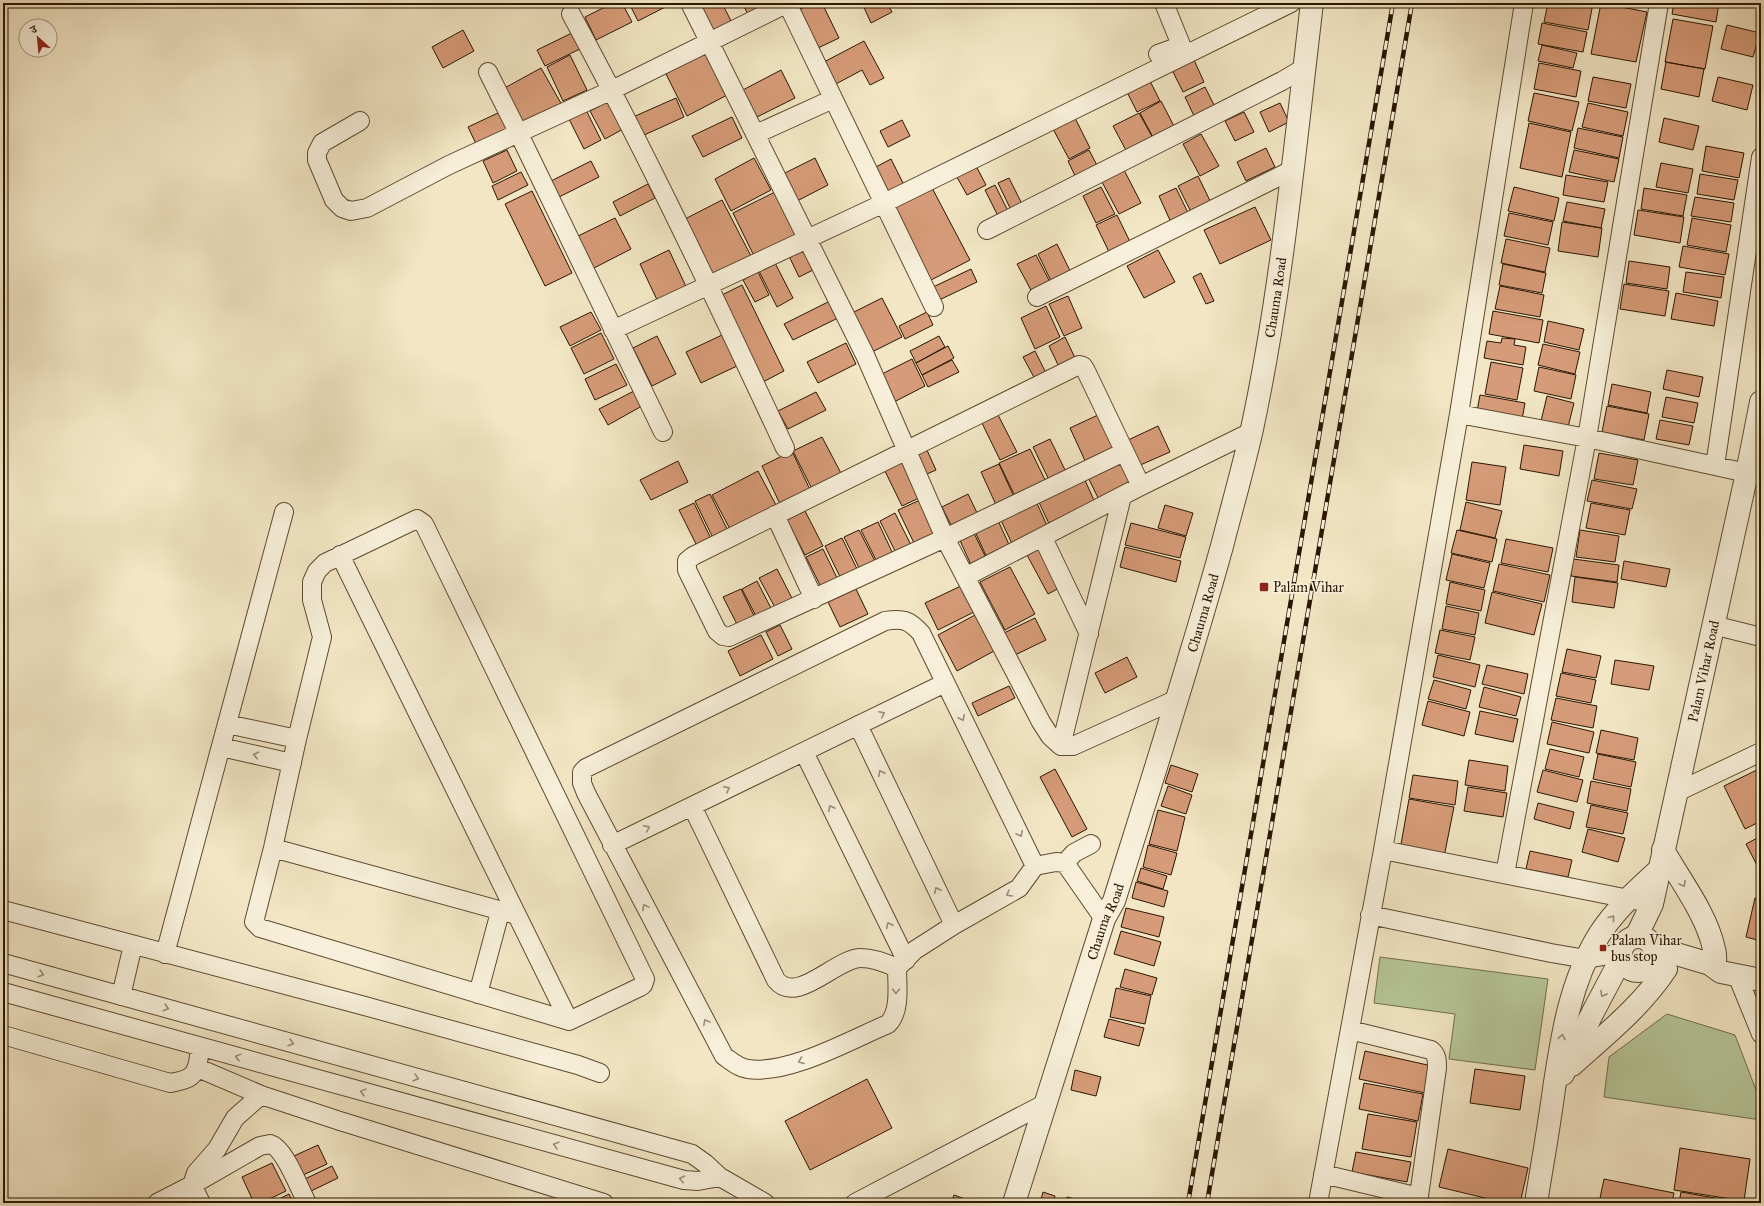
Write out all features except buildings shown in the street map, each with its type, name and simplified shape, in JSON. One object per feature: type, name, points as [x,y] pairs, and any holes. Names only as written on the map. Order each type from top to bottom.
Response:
[{"type":"street","points":[[690,3],[864,355],[945,538],[1041,722],[1050,736],[1061,746],[1073,746],[1178,699]]},
{"type":"street","points":[[360,121],[322,143],[317,153],[317,160],[334,200],[342,208],[351,211],[367,208],[449,165],[612,90],[787,3],[934,307]]},
{"type":"street","points":[[1164,3],[1173,51]]},
{"type":"street","points":[[1173,51],[1291,3]]},
{"type":"street","name":"Chauma Road","points":[[1014,1203],[1104,919],[1114,901],[1178,699],[1208,597],[1251,432],[1267,355],[1292,170],[1312,3]]},
{"type":"street","points":[[1318,1203],[1383,850],[1459,414],[1524,3]]},
{"type":"street","points":[[1505,874],[1588,438],[1659,3]]},
{"type":"street","points":[[572,14],[612,90],[709,285],[785,448]]},
{"type":"street","points":[[614,330],[884,203],[1205,33]]},
{"type":"street","points":[[986,230],[1282,81],[1304,68]]},
{"type":"street","points":[[488,72],[663,432]]},
{"type":"street","points":[[756,134],[833,99]]},
{"type":"street","points":[[1715,466],[1761,157]]},
{"type":"street","points":[[1037,297],[1292,170]]},
{"type":"street","points":[[1124,452],[945,538],[729,637],[723,636],[717,632],[687,570],[687,562],[693,556],[1079,365],[1083,366],[1086,371],[1141,486]]},
{"type":"street","name":"Palam Vihar Road","points":[[1651,955],[1642,928],[1652,904],[1747,473],[1761,402]]},
{"type":"street","points":[[1459,414],[1588,438],[1747,473]]},
{"type":"street","points":[[965,577],[1141,486],[1251,432]]},
{"type":"street","points":[[1061,746],[1122,496]]},
{"type":"street","points":[[165,954],[284,512]]},
{"type":"street","points":[[775,515],[814,599]]},
{"type":"street","points":[[417,519],[424,524],[645,979],[645,982],[640,987],[569,1021],[256,926],[255,918],[273,848],[297,739],[322,637],[312,600],[312,582],[317,571],[340,555],[417,519]]},
{"type":"street","points":[[1043,538],[1089,634]]},
{"type":"street","points":[[340,555],[569,1021]]},
{"type":"street","points":[[804,752],[901,964],[895,1015],[888,1024],[797,1063],[769,1070],[747,1069],[735,1064],[724,1056],[612,845],[582,783],[582,772],[586,768],[885,621],[899,619],[914,625],[921,633],[1035,866]]},
{"type":"street","points":[[1713,625],[1761,637]]},
{"type":"street","points":[[612,845],[945,683]]},
{"type":"street","points":[[227,724],[297,739]]},
{"type":"street","points":[[858,725],[954,925]]},
{"type":"street","points":[[221,747],[292,763]]},
{"type":"street","points":[[1676,792],[1761,752]]},
{"type":"street","points":[[692,806],[772,973],[780,986],[786,988],[799,988],[850,961],[860,958],[901,964]]},
{"type":"street","points":[[1065,863],[1074,853],[1091,844]]},
{"type":"street","points":[[273,848],[517,916]]},
{"type":"street","points":[[1383,850],[1652,904]]},
{"type":"street","points":[[1536,1203],[1559,1081],[1558,1057],[1566,1018],[1575,987],[1586,959],[1600,934],[1628,898],[1661,860],[1699,912],[1724,971],[1761,1034]]},
{"type":"street","points":[[901,964],[915,950],[954,925],[1020,888],[1035,866],[1056,862],[1065,863],[1104,919]]},
{"type":"street","points":[[3,910],[361,1005],[578,1065],[600,1073]]},
{"type":"street","points":[[478,994],[500,912]]},
{"type":"street","points":[[1370,914],[1586,959],[1621,956]]},
{"type":"street","points":[[1559,1081],[1621,956],[1625,942],[1651,955],[1709,976],[1724,971],[1761,980]]},
{"type":"street","points":[[121,996],[133,945]]},
{"type":"street","points":[[1621,956],[1628,968],[1633,971],[1639,971],[1651,955]]},
{"type":"street","points":[[1559,1081],[1635,1008],[1655,985],[1651,955]]},
{"type":"street","points":[[3,963],[692,1154],[720,1177],[765,1203]]},
{"type":"street","points":[[3,992],[684,1180],[698,1181],[720,1177]]},
{"type":"street","points":[[1323,1174],[1419,1200],[1437,1068],[1435,1054],[1431,1050],[1350,1030]]},
{"type":"street","points":[[3,1035],[170,1083],[187,1080],[198,1068],[200,1047]]},
{"type":"street","points":[[198,1068],[261,1095],[347,1124],[604,1203]]},
{"type":"street","points":[[201,1203],[192,1185],[196,1173],[217,1149],[235,1118],[261,1095]]},
{"type":"street","points":[[855,1203],[1046,1104]]},
{"type":"street","points":[[157,1203],[260,1146],[270,1144],[277,1148],[284,1156],[307,1203]]},
{"type":"green space","points":[[1380,957],[1548,979],[1535,1070],[1449,1059],[1455,1014],[1374,1003]]},
{"type":"green space","points":[[1667,1014],[1735,1035],[1761,1103],[1761,1120],[1604,1097],[1609,1057]]},
{"type":"railway","points":[[1188,1203],[1393,3]]},
{"type":"railway","points":[[1207,1203],[1412,3]]},
{"type":"place","name":"Palam Vihar","points":[[1264,587]]},
{"type":"place","name":"Palam Vihar bus stop","points":[[1603,948]]}]
